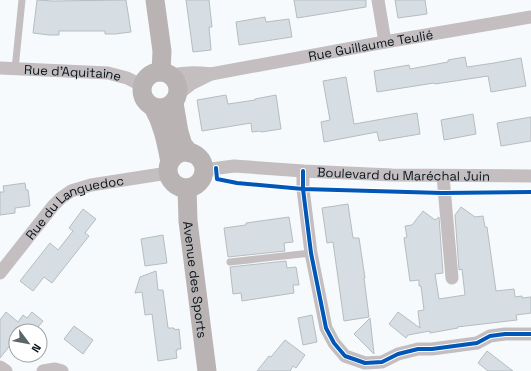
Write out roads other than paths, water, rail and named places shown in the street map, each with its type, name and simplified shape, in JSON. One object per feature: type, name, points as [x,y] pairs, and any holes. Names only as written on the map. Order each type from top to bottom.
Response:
[{"type":"main road","points":[[155,0],[166,73]]},
{"type":"main road","points":[[176,98],[169,106],[164,108],[153,107],[148,104],[142,92],[145,80],[155,73],[166,73],[176,80],[179,87],[176,98],[179,132],[183,145],[190,153]]},
{"type":"main road","points":[[153,107],[165,134],[169,168],[171,179],[175,184],[181,188],[194,187],[200,182],[204,170],[200,159],[190,153],[178,154],[174,158],[169,168]]},
{"type":"main road","name":"Avenue des Sports","points":[[187,188],[188,221],[208,371]]},
{"type":"street","points":[[378,0],[384,42]]},
{"type":"street","name":"Rue Guillaume Teulié","points":[[176,98],[191,84],[211,74],[384,42],[531,18]]},
{"type":"street","name":"Rue d'Aquitaine","points":[[0,68],[108,73],[127,78],[143,86]]},
{"type":"street","name":"Rue Guillaume Teulié","points":[[166,73],[188,72],[211,74]]},
{"type":"street","name":"Boulevard du Maréchal Juin","points":[[204,170],[234,166],[392,175],[531,176]]},
{"type":"street","name":"Rue du Languedoc","points":[[0,273],[53,206],[70,191],[169,168]]},
{"type":"street","points":[[303,171],[303,188],[311,253],[326,328],[334,343],[345,356],[365,363],[382,362],[398,354],[418,349],[432,349],[477,343],[490,336],[505,334],[531,334]]},
{"type":"street","points":[[443,176],[452,278]]},
{"type":"street","points":[[0,367],[6,371]]},
{"type":"street","points":[[43,371],[55,369],[62,371]]},
{"type":"lane","points":[[15,69],[22,0]]},
{"type":"lane","points":[[230,262],[311,253]]}]
